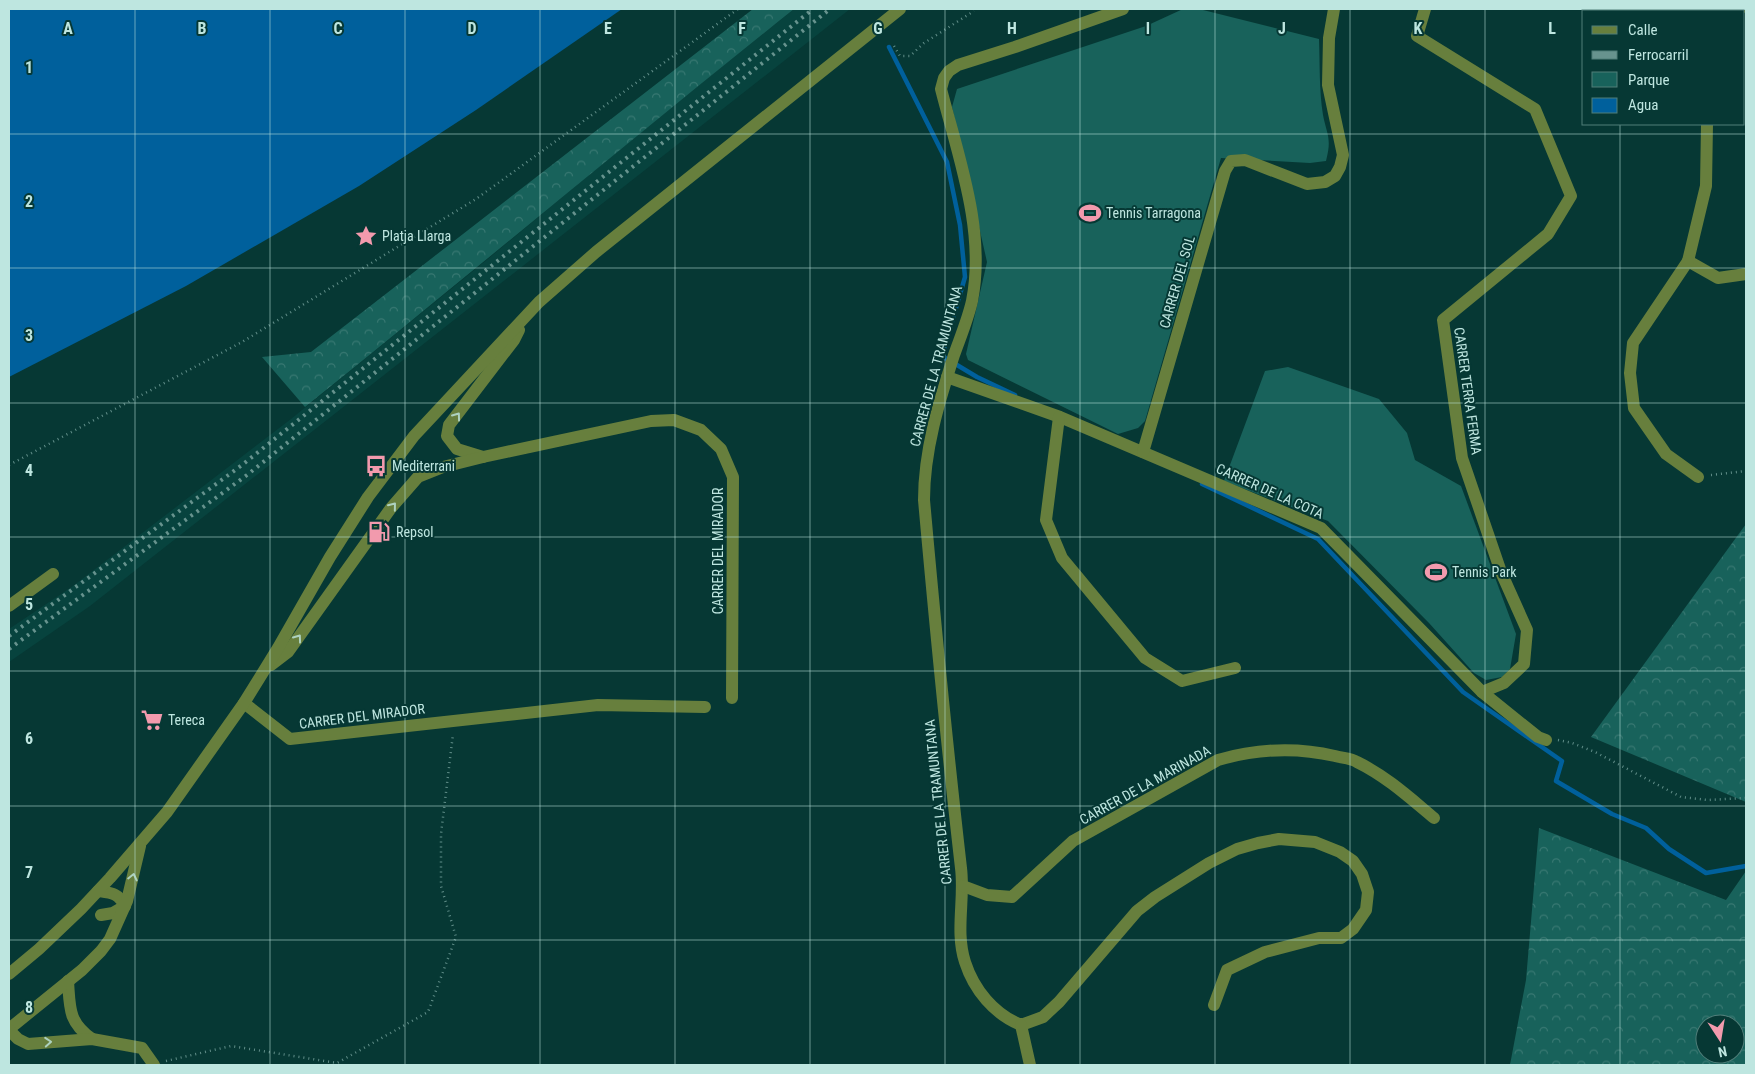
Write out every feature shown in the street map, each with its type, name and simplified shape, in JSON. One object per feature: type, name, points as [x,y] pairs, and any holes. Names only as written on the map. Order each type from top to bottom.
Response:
[{"type":"street","points":[[9,974],[39,949],[81,909],[167,812],[244,703],[368,496],[414,436],[527,315],[596,252],[900,9]]},
{"type":"street","name":"CARRER DE LA TRAMUNTANA","points":[[1020,1025],[1009,1020],[993,1008],[979,991],[968,970],[959,929],[963,886],[945,722],[924,500],[924,476],[927,454],[948,374],[971,303],[975,281],[971,212],[941,89],[944,78],[949,71],[958,65],[1123,9]]},
{"type":"street","name":"CARRER DEL SOL","points":[[1143,452],[1225,171],[1231,161],[1245,160],[1307,184],[1324,182],[1335,176],[1340,167],[1343,155],[1328,85],[1329,38],[1334,9]]},
{"type":"street","name":"CARRER TERRA FERMA","points":[[1425,9],[1417,36],[1535,109],[1571,196],[1548,234],[1443,320],[1462,458],[1501,572],[1527,630],[1524,664],[1504,683],[1482,692]]},
{"type":"street","points":[[1698,477],[1666,454],[1634,408],[1630,373],[1633,343],[1688,261],[1706,186],[1707,125]]},
{"type":"street","points":[[1688,261],[1718,278],[1746,274]]},
{"type":"street","name":"CARRER DEL MIRADOR","points":[[483,457],[457,449],[447,436],[449,425],[514,340],[527,315]]},
{"type":"street","name":"CARRER DE LA COTA","points":[[948,374],[1060,417],[1321,528],[1482,692],[1542,739]]},
{"type":"street","points":[[1060,417],[1046,520],[1062,558],[1146,658],[1182,681],[1235,668]]},
{"type":"street","name":"CARRER DEL MIRADOR","points":[[263,671],[288,652],[391,508],[418,477],[443,467],[483,457],[651,421],[674,420],[700,430],[721,449],[733,477],[732,698]]},
{"type":"street","points":[[9,606],[53,574]]},
{"type":"street","name":"CARRER DEL MIRADOR","points":[[244,703],[290,739],[598,705],[705,707]]},
{"type":"street","name":"CARRER DE LA MARINADA","points":[[963,886],[987,895],[1012,896],[1073,841],[1218,760],[1238,754],[1264,750],[1322,753],[1356,761],[1386,779],[1434,818]]},
{"type":"street","points":[[1030,1065],[1020,1025],[1042,1017],[1059,1002],[1137,911],[1209,863],[1258,843],[1279,839],[1315,842],[1340,852],[1353,862],[1362,874],[1368,892],[1366,910],[1353,929],[1341,938],[1319,938],[1265,952],[1226,970],[1214,1005]]},
{"type":"street","points":[[141,843],[127,900],[110,938],[95,957],[9,1029],[18,1039],[28,1044],[92,1039],[142,1048],[152,1063]]},
{"type":"street","points":[[98,891],[114,893],[121,898],[125,906],[113,913],[101,915]]},
{"type":"street","points":[[81,909],[94,911],[105,919],[110,938]]},
{"type":"street","points":[[68,981],[70,1012],[82,1032],[92,1039]]},
{"type":"path","points":[[9,465],[242,342],[476,199],[738,9]]},
{"type":"path","points":[[894,46],[900,56],[910,56],[924,43],[974,11]]},
{"type":"path","points":[[1698,477],[1723,472],[1746,471]]},
{"type":"path","points":[[152,1063],[170,1061],[231,1046],[337,1063],[428,1012],[456,936],[441,886],[441,834],[455,720]]},
{"type":"path","points":[[1542,739],[1572,743],[1595,752],[1681,797],[1708,800],[1746,798]]},
{"type":"shaded area","points":[[794,9],[850,9],[90,606],[9,662],[9,629],[73,586],[291,419],[651,123]]},
{"type":"green space","points":[[753,9],[794,9],[305,407],[262,357],[311,352]]},
{"type":"green space","name":"Tennis Tarragona","points":[[1183,9],[1199,9],[1319,39],[1321,96],[1329,147],[1326,161],[1310,163],[1221,158],[1145,421],[1138,428],[1118,434],[968,360],[966,354],[987,262],[952,107],[957,89],[1146,26]]},
{"type":"green space","name":"Tennis Park","points":[[1288,367],[1379,399],[1407,433],[1415,460],[1461,486],[1516,634],[1510,669],[1502,677],[1486,680],[1474,673],[1429,623],[1328,521],[1224,481],[1265,371]]},
{"type":"green space","points":[[1746,524],[1746,802],[1591,737]]},
{"type":"green space","points":[[1539,828],[1726,900],[1746,871],[1746,1065],[1510,1065],[1526,980]]},
{"type":"water","points":[[9,9],[622,9],[476,110],[359,186],[186,286],[9,377]]},
{"type":"waterway","points":[[889,47],[947,162],[960,225],[965,277],[942,356],[977,377],[1015,395]]},
{"type":"waterway","points":[[1202,484],[1318,539],[1463,692],[1562,761],[1556,781],[1612,814],[1646,828],[1669,849],[1706,873],[1746,866]]},
{"type":"railway","points":[[9,636],[242,465],[813,9]]},
{"type":"railway","points":[[9,649],[247,475],[830,9]]},
{"type":"place","name":"Tennis Tarragona","points":[[1090,213]]},
{"type":"place","name":"Platja Llarga","points":[[366,236]]},
{"type":"place","name":"Mediterrani","points":[[376,466]]},
{"type":"place","name":"Repsol","points":[[379,532]]},
{"type":"place","name":"Tennis Park","points":[[1436,572]]},
{"type":"place","name":"Tereca","points":[[152,720]]}]
